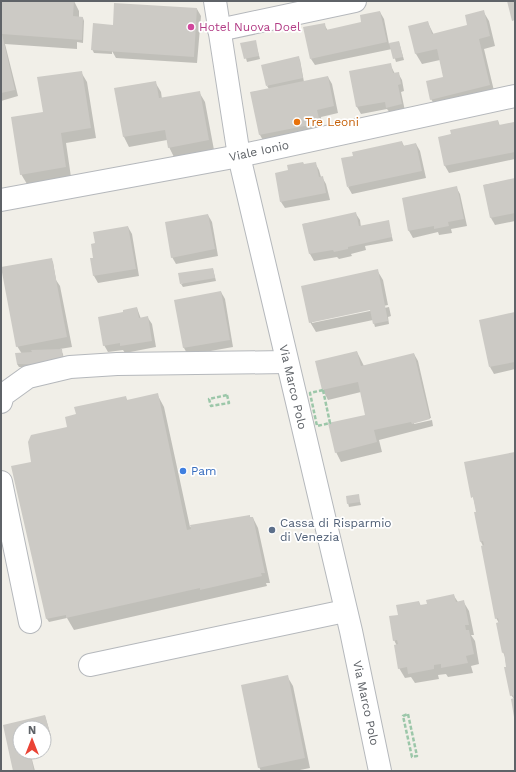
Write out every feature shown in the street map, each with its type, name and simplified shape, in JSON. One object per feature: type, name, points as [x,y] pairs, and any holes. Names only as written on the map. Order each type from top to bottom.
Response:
[{"type":"street","name":"Via Marco Polo","points":[[215,1],[239,156],[351,632],[380,771]]},
{"type":"street","points":[[219,30],[355,1]]},
{"type":"street","name":"Viale Ionio","points":[[1,200],[239,156],[515,96]]},
{"type":"street","points":[[1,402],[3,395],[28,377],[70,367],[117,364],[287,362]]},
{"type":"street","points":[[1,482],[30,622]]},
{"type":"street","points":[[90,665],[345,610]]},
{"type":"path","points":[[227,395],[229,403],[211,406],[209,399],[227,395]]},
{"type":"path","points":[[408,714],[417,756],[412,757],[403,716],[408,714]]},
{"type":"building","points":[[2,1],[74,1],[73,16],[83,17],[82,40],[2,34],[15,90],[1,93]]},
{"type":"building","points":[[507,1],[515,1],[515,20],[512,21]]},
{"type":"building","points":[[114,3],[197,8],[194,57],[91,50],[93,23],[113,25]]},
{"type":"building","points":[[484,10],[490,36],[479,39],[490,85],[430,100],[426,81],[443,77],[437,49],[415,54],[408,26],[428,21],[432,34],[467,25],[465,15]]},
{"type":"building","points":[[380,11],[387,42],[310,59],[303,27],[325,23],[326,30],[361,22],[360,15]]},
{"type":"building","points":[[256,40],[259,56],[244,59],[240,43]]},
{"type":"building","points":[[399,41],[403,57],[393,59],[389,43]]},
{"type":"building","points":[[299,56],[303,78],[266,86],[261,65]]},
{"type":"building","points":[[391,63],[393,73],[399,72],[401,84],[398,85],[402,104],[386,108],[385,102],[356,107],[349,71]]},
{"type":"building","points":[[82,71],[91,128],[61,133],[66,167],[20,175],[11,117],[43,112],[37,77]]},
{"type":"building","points":[[328,76],[334,106],[317,110],[320,123],[259,135],[250,92]]},
{"type":"building","points":[[156,81],[159,98],[200,91],[209,140],[168,148],[165,130],[123,137],[114,88]]},
{"type":"building","points":[[498,120],[499,125],[514,122],[515,152],[444,166],[438,137],[451,134],[450,130]]},
{"type":"building","points":[[402,141],[403,146],[416,143],[422,171],[347,187],[341,158],[353,156],[352,152]]},
{"type":"building","points":[[303,162],[304,164],[316,162],[319,177],[323,176],[326,193],[280,202],[275,173],[288,170],[287,165]]},
{"type":"building","points":[[515,178],[515,213],[490,218],[483,185]]},
{"type":"building","points":[[457,186],[464,219],[448,222],[449,226],[434,229],[434,226],[408,231],[402,198]]},
{"type":"building","points":[[356,212],[359,226],[389,220],[392,237],[348,247],[348,249],[334,252],[333,250],[309,254],[302,224]]},
{"type":"building","points":[[208,214],[215,249],[171,258],[165,222]]},
{"type":"building","points":[[128,226],[136,269],[93,276],[90,258],[93,258],[91,244],[95,243],[93,232]]},
{"type":"building","points":[[52,258],[67,337],[16,347],[1,267]]},
{"type":"building","points":[[213,268],[215,278],[180,284],[178,273]]},
{"type":"building","points":[[378,269],[388,321],[373,324],[370,310],[309,323],[301,286]]},
{"type":"building","points":[[221,291],[230,340],[183,348],[174,300]]},
{"type":"building","points":[[137,307],[139,318],[148,316],[152,341],[120,346],[120,343],[103,346],[98,317],[123,312],[123,310]]},
{"type":"building","points":[[515,312],[515,362],[489,367],[479,320]]},
{"type":"building","points":[[62,349],[63,359],[58,365],[17,364],[15,353],[32,352],[31,350]]},
{"type":"building","points":[[357,351],[361,366],[414,353],[430,419],[412,424],[411,422],[374,430],[377,442],[335,453],[328,423],[365,415],[358,382],[322,390],[315,361]]},
{"type":"building","points":[[158,393],[187,530],[191,529],[190,525],[250,515],[250,517],[253,517],[265,573],[261,573],[262,576],[200,590],[200,588],[66,618],[66,615],[46,619],[11,466],[31,462],[28,442],[31,435],[67,427],[65,417],[76,414],[74,407],[126,396],[127,400]]},
{"type":"building","points":[[515,452],[514,717],[511,699],[514,698],[513,695],[510,696],[504,667],[506,667],[504,652],[502,653],[496,623],[499,622],[498,618],[495,619],[481,546],[484,545],[483,541],[480,542],[474,512],[476,512],[473,497],[471,498],[464,462]]},
{"type":"building","points":[[359,494],[360,502],[347,504],[346,496]]},
{"type":"building","points":[[454,594],[456,602],[464,600],[469,625],[465,625],[466,630],[469,630],[474,654],[466,656],[468,663],[441,668],[441,664],[434,665],[434,669],[408,674],[407,667],[398,669],[394,645],[398,644],[397,640],[393,641],[389,616],[398,615],[396,605],[419,601],[420,605],[427,604],[426,600]]},
{"type":"building","points":[[288,675],[305,758],[258,768],[241,685]]},
{"type":"building","points":[[45,715],[46,720],[24,720]]},
{"type":"building","points":[[12,723],[12,760],[32,760],[34,771],[13,771],[3,725]]},
{"type":"place","name":"Hotel Nuova Doel","points":[[191,27]]},
{"type":"place","name":"Tre Leoni","points":[[297,122]]},
{"type":"place","name":"Pam","points":[[183,471]]},
{"type":"place","name":"Cassa di Risparmio di Venezia","points":[[272,530]]}]
